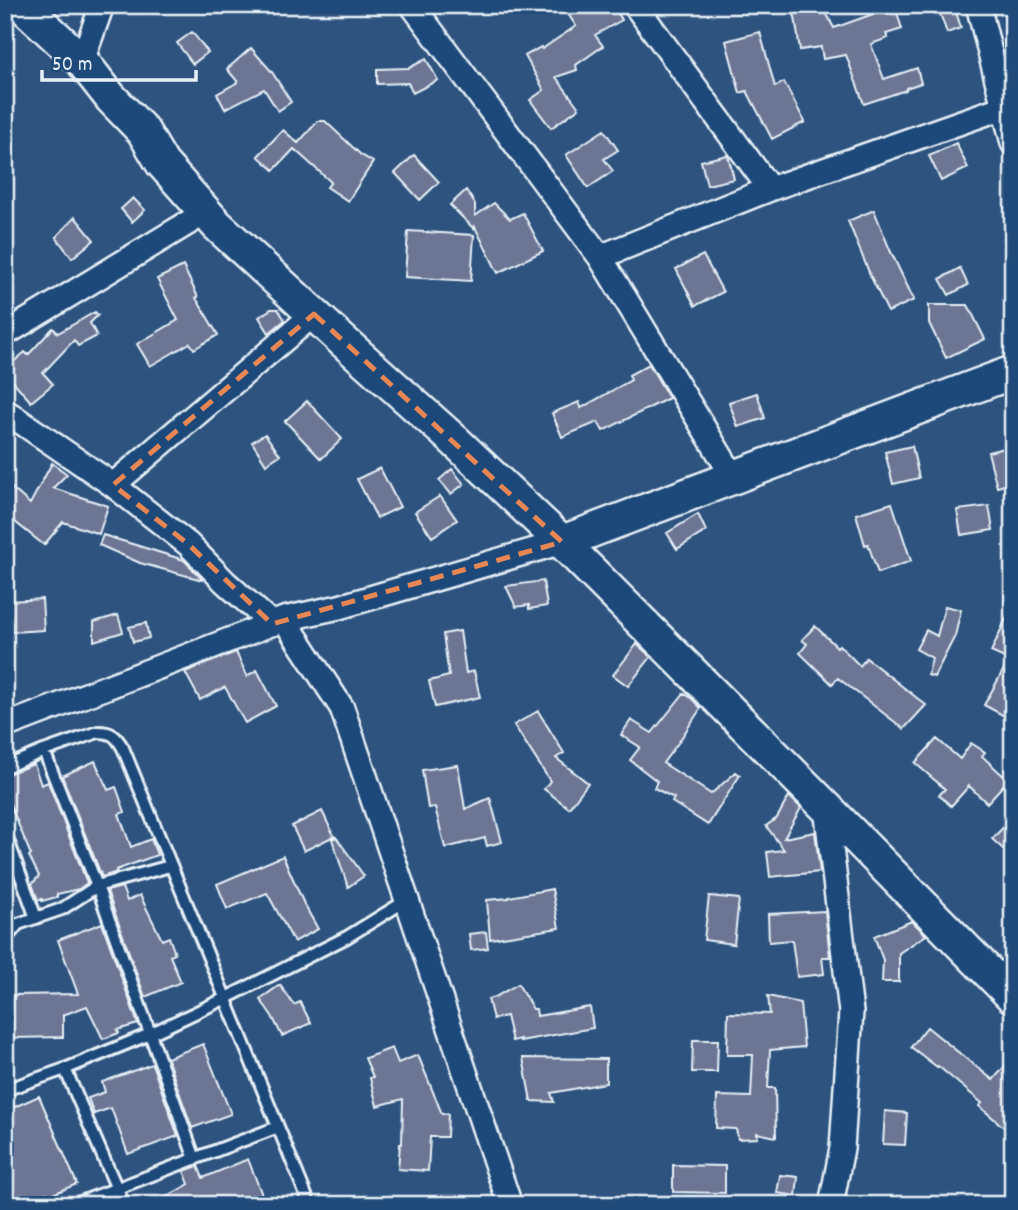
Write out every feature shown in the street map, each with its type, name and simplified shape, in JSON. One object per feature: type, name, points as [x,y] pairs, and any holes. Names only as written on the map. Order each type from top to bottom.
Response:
[{"type":"main road","points":[[22,5],[82,61],[111,98],[143,131],[162,163],[217,225],[562,542],[1013,997]]},
{"type":"main road","points":[[562,542],[1013,372]]},
{"type":"street","points":[[82,61],[102,5]]},
{"type":"street","points":[[412,5],[600,257],[734,478]]},
{"type":"street","points":[[635,5],[770,189]]},
{"type":"street","points":[[978,5],[1013,143]]},
{"type":"street","points":[[600,257],[770,189],[1004,107]]},
{"type":"street","points":[[5,334],[206,212]]},
{"type":"street","points":[[113,485],[314,314]]},
{"type":"street","points":[[5,411],[113,485],[188,544],[225,582],[278,621],[342,708],[510,1205]]},
{"type":"street","points":[[5,726],[278,621],[339,607],[562,542]]},
{"type":"street","points":[[826,807],[851,1012],[842,1148],[831,1205]]},
{"type":"lane","points":[[5,767],[98,732],[107,732],[116,737],[123,748],[310,1205]]},
{"type":"lane","points":[[44,751],[97,886],[195,1159]]},
{"type":"lane","points":[[5,832],[36,918]]},
{"type":"lane","points":[[5,940],[18,924],[62,909],[97,886],[170,866]]},
{"type":"lane","points":[[5,1090],[150,1034],[347,937],[407,900]]},
{"type":"lane","points":[[65,1069],[124,1205]]},
{"type":"lane","points":[[73,1205],[278,1127]]},
{"type":"highlighted area","points":[[314,314],[562,542],[272,624],[188,544],[113,485]]},
{"type":"building","points":[[562,5],[613,5],[622,20],[595,35],[603,46],[576,65],[577,70],[556,77],[579,108],[551,128],[530,100],[544,90],[525,56],[541,47],[542,49],[576,26]]},
{"type":"building","points":[[789,5],[822,5],[834,28],[895,6],[902,29],[886,34],[888,38],[871,44],[884,79],[917,68],[921,83],[864,104],[846,55],[823,59],[821,47],[800,50],[795,17]]},
{"type":"building","points":[[937,5],[954,5],[961,28],[947,33]]},
{"type":"building","points":[[192,32],[208,52],[193,64],[177,43]]},
{"type":"building","points":[[760,32],[775,87],[784,82],[805,122],[772,139],[747,91],[740,93],[726,41]]},
{"type":"building","points":[[251,48],[272,72],[291,102],[278,111],[264,89],[225,109],[217,94],[238,82],[227,69]]},
{"type":"building","points":[[426,59],[438,80],[413,93],[408,83],[377,84],[377,69],[409,68]]},
{"type":"building","points":[[318,121],[325,121],[361,155],[373,162],[348,201],[327,187],[331,182],[294,149],[274,170],[258,156],[283,130],[298,143]]},
{"type":"building","points":[[604,130],[618,150],[604,159],[613,171],[588,188],[566,155]]},
{"type":"building","points":[[956,143],[968,168],[941,181],[929,156]]},
{"type":"building","points":[[414,155],[439,182],[420,200],[395,173]]},
{"type":"building","points":[[728,155],[734,179],[707,185],[701,161]]},
{"type":"building","points":[[466,190],[475,204],[475,216],[494,203],[510,219],[523,213],[543,251],[498,273],[474,225],[474,229],[450,205]]},
{"type":"building","points":[[133,198],[145,210],[132,222],[121,209]]},
{"type":"building","points":[[874,210],[914,300],[888,312],[848,221]]},
{"type":"building","points":[[75,217],[94,240],[72,258],[56,237]]},
{"type":"building","points":[[408,231],[474,235],[471,281],[405,277]]},
{"type":"building","points":[[703,255],[723,292],[695,306],[676,269]]},
{"type":"building","points":[[183,266],[198,297],[196,298],[218,335],[194,349],[190,343],[150,366],[137,344],[178,320],[157,279]]},
{"type":"building","points":[[960,268],[968,285],[949,295],[940,279]]},
{"type":"building","points":[[929,305],[968,305],[985,339],[946,358],[929,323]]},
{"type":"building","points":[[271,309],[278,309],[285,320],[269,333],[259,317]]},
{"type":"building","points":[[95,312],[98,315],[90,323],[97,336],[78,346],[74,340],[43,373],[53,384],[31,402],[5,369],[25,352],[28,355],[53,328],[58,333]]},
{"type":"building","points":[[649,364],[669,398],[603,431],[598,422],[562,437],[552,413],[579,402],[581,408],[631,380],[629,375]]},
{"type":"building","points":[[757,393],[765,418],[738,427],[729,402]]},
{"type":"building","points":[[307,401],[342,439],[321,459],[285,421]]},
{"type":"building","points":[[265,434],[280,455],[266,464],[252,442]]},
{"type":"building","points":[[912,446],[919,478],[893,484],[885,452]]},
{"type":"building","points":[[1013,446],[1013,483],[997,487],[988,452]]},
{"type":"building","points":[[52,463],[67,474],[53,488],[108,506],[99,534],[63,522],[44,545],[5,514],[5,482],[30,504]]},
{"type":"building","points":[[380,468],[400,507],[377,518],[357,479]]},
{"type":"building","points":[[452,469],[464,484],[451,494],[439,480]]},
{"type":"building","points":[[440,496],[457,520],[432,537],[415,512]]},
{"type":"building","points":[[892,503],[911,561],[878,573],[868,544],[865,545],[856,514]]},
{"type":"building","points":[[989,506],[993,530],[961,535],[957,510]]},
{"type":"building","points":[[698,514],[706,531],[677,549],[667,533]]},
{"type":"building","points":[[103,535],[184,560],[202,580],[140,563],[99,545]]},
{"type":"building","points":[[543,581],[547,606],[529,609],[529,605],[516,607],[506,586]]},
{"type":"building","points":[[42,599],[44,630],[12,632],[10,601]]},
{"type":"building","points":[[1013,603],[1013,709],[1008,718],[984,705],[1009,660],[991,652]]},
{"type":"building","points":[[945,606],[961,610],[955,636],[934,677],[928,675],[932,658],[916,649],[926,630],[937,636]]},
{"type":"building","points":[[118,615],[123,632],[94,641],[94,622]]},
{"type":"building","points":[[146,623],[149,638],[133,642],[129,627]]},
{"type":"building","points":[[815,626],[860,666],[866,658],[926,705],[904,729],[838,678],[832,684],[800,653],[807,644],[802,640]]},
{"type":"building","points":[[460,631],[466,673],[474,671],[480,697],[435,707],[429,681],[449,676],[443,634]]},
{"type":"building","points":[[637,644],[651,657],[628,686],[613,675]]},
{"type":"building","points":[[236,652],[247,676],[257,670],[276,706],[245,723],[225,687],[200,700],[185,672]]},
{"type":"building","points":[[684,693],[701,708],[663,763],[711,794],[736,772],[740,775],[708,825],[672,802],[674,798],[654,788],[657,781],[630,760],[640,747],[621,735],[631,720],[652,733]]},
{"type":"building","points":[[538,711],[564,753],[556,758],[588,783],[569,808],[544,789],[550,781],[514,725]]},
{"type":"building","points":[[937,739],[960,759],[971,743],[985,752],[982,756],[1008,780],[987,803],[969,786],[951,806],[939,795],[945,789],[915,763]]},
{"type":"building","points":[[95,761],[108,790],[116,787],[125,812],[119,814],[131,847],[151,839],[157,855],[102,877],[62,776]]},
{"type":"building","points":[[34,764],[41,785],[48,782],[87,883],[79,889],[42,901],[38,900],[32,884],[39,876],[5,792],[5,775]]},
{"type":"building","points":[[458,765],[465,809],[490,798],[502,842],[487,846],[485,838],[445,848],[435,807],[428,808],[422,770]]},
{"type":"building","points":[[789,796],[801,808],[784,838],[815,832],[820,872],[770,877],[767,852],[784,850],[766,826],[777,818]]},
{"type":"building","points":[[322,811],[334,836],[304,851],[292,826]]},
{"type":"building","points":[[1013,817],[1013,858],[992,839]]},
{"type":"building","points":[[336,837],[364,876],[348,887],[332,839]]},
{"type":"building","points":[[283,856],[318,929],[294,942],[267,893],[227,909],[217,884]]},
{"type":"building","points":[[122,887],[127,901],[140,895],[162,940],[169,937],[175,954],[170,956],[181,982],[145,997],[107,891]]},
{"type":"building","points":[[552,889],[559,928],[490,939],[487,900]]},
{"type":"building","points":[[709,896],[739,899],[734,944],[704,940]]},
{"type":"building","points":[[825,911],[830,957],[822,957],[824,974],[797,977],[792,940],[769,942],[768,914]]},
{"type":"building","points":[[912,921],[926,935],[899,953],[899,982],[882,982],[883,960],[874,936]]},
{"type":"building","points":[[102,923],[138,1024],[117,1030],[119,1033],[103,1039],[87,1006],[63,1015],[63,1037],[12,1038],[12,995],[78,994],[58,940]]},
{"type":"building","points":[[486,932],[488,948],[471,950],[469,934]]},
{"type":"building","points":[[518,984],[533,1009],[536,1009],[537,1016],[590,1007],[593,1028],[512,1041],[506,1016],[493,1019],[488,999]]},
{"type":"building","points":[[280,985],[294,1005],[300,1002],[311,1023],[282,1036],[260,999]]},
{"type":"building","points":[[768,996],[800,1003],[804,1047],[770,1050],[768,1088],[775,1088],[776,1137],[757,1133],[758,1138],[738,1139],[736,1129],[716,1128],[717,1096],[751,1097],[753,1055],[727,1055],[728,1013],[770,1014]]},
{"type":"building","points":[[927,1027],[993,1080],[1013,1057],[1013,1135],[979,1106],[982,1103],[911,1047]]},
{"type":"building","points":[[693,1040],[718,1040],[717,1072],[692,1072]]},
{"type":"building","points":[[203,1044],[231,1114],[192,1128],[167,1058]]},
{"type":"building","points":[[392,1048],[398,1063],[418,1055],[442,1114],[448,1114],[447,1137],[430,1137],[428,1171],[398,1169],[402,1144],[403,1099],[377,1106],[370,1078],[373,1077],[365,1058]]},
{"type":"building","points":[[523,1058],[606,1059],[606,1083],[551,1093],[554,1102],[531,1101]]},
{"type":"building","points":[[152,1064],[178,1136],[128,1154],[111,1108],[94,1114],[88,1098],[105,1092],[102,1082]]},
{"type":"building","points":[[39,1096],[77,1184],[48,1196],[47,1193],[17,1205],[5,1205],[5,1111]]},
{"type":"building","points":[[885,1111],[907,1113],[905,1145],[883,1144]]},
{"type":"building","points":[[248,1159],[266,1205],[152,1205],[189,1184],[184,1171],[198,1166],[203,1178]]},
{"type":"building","points":[[673,1165],[725,1166],[725,1193],[673,1192]]},
{"type":"building","points":[[780,1175],[798,1177],[796,1196],[777,1193]]}]
